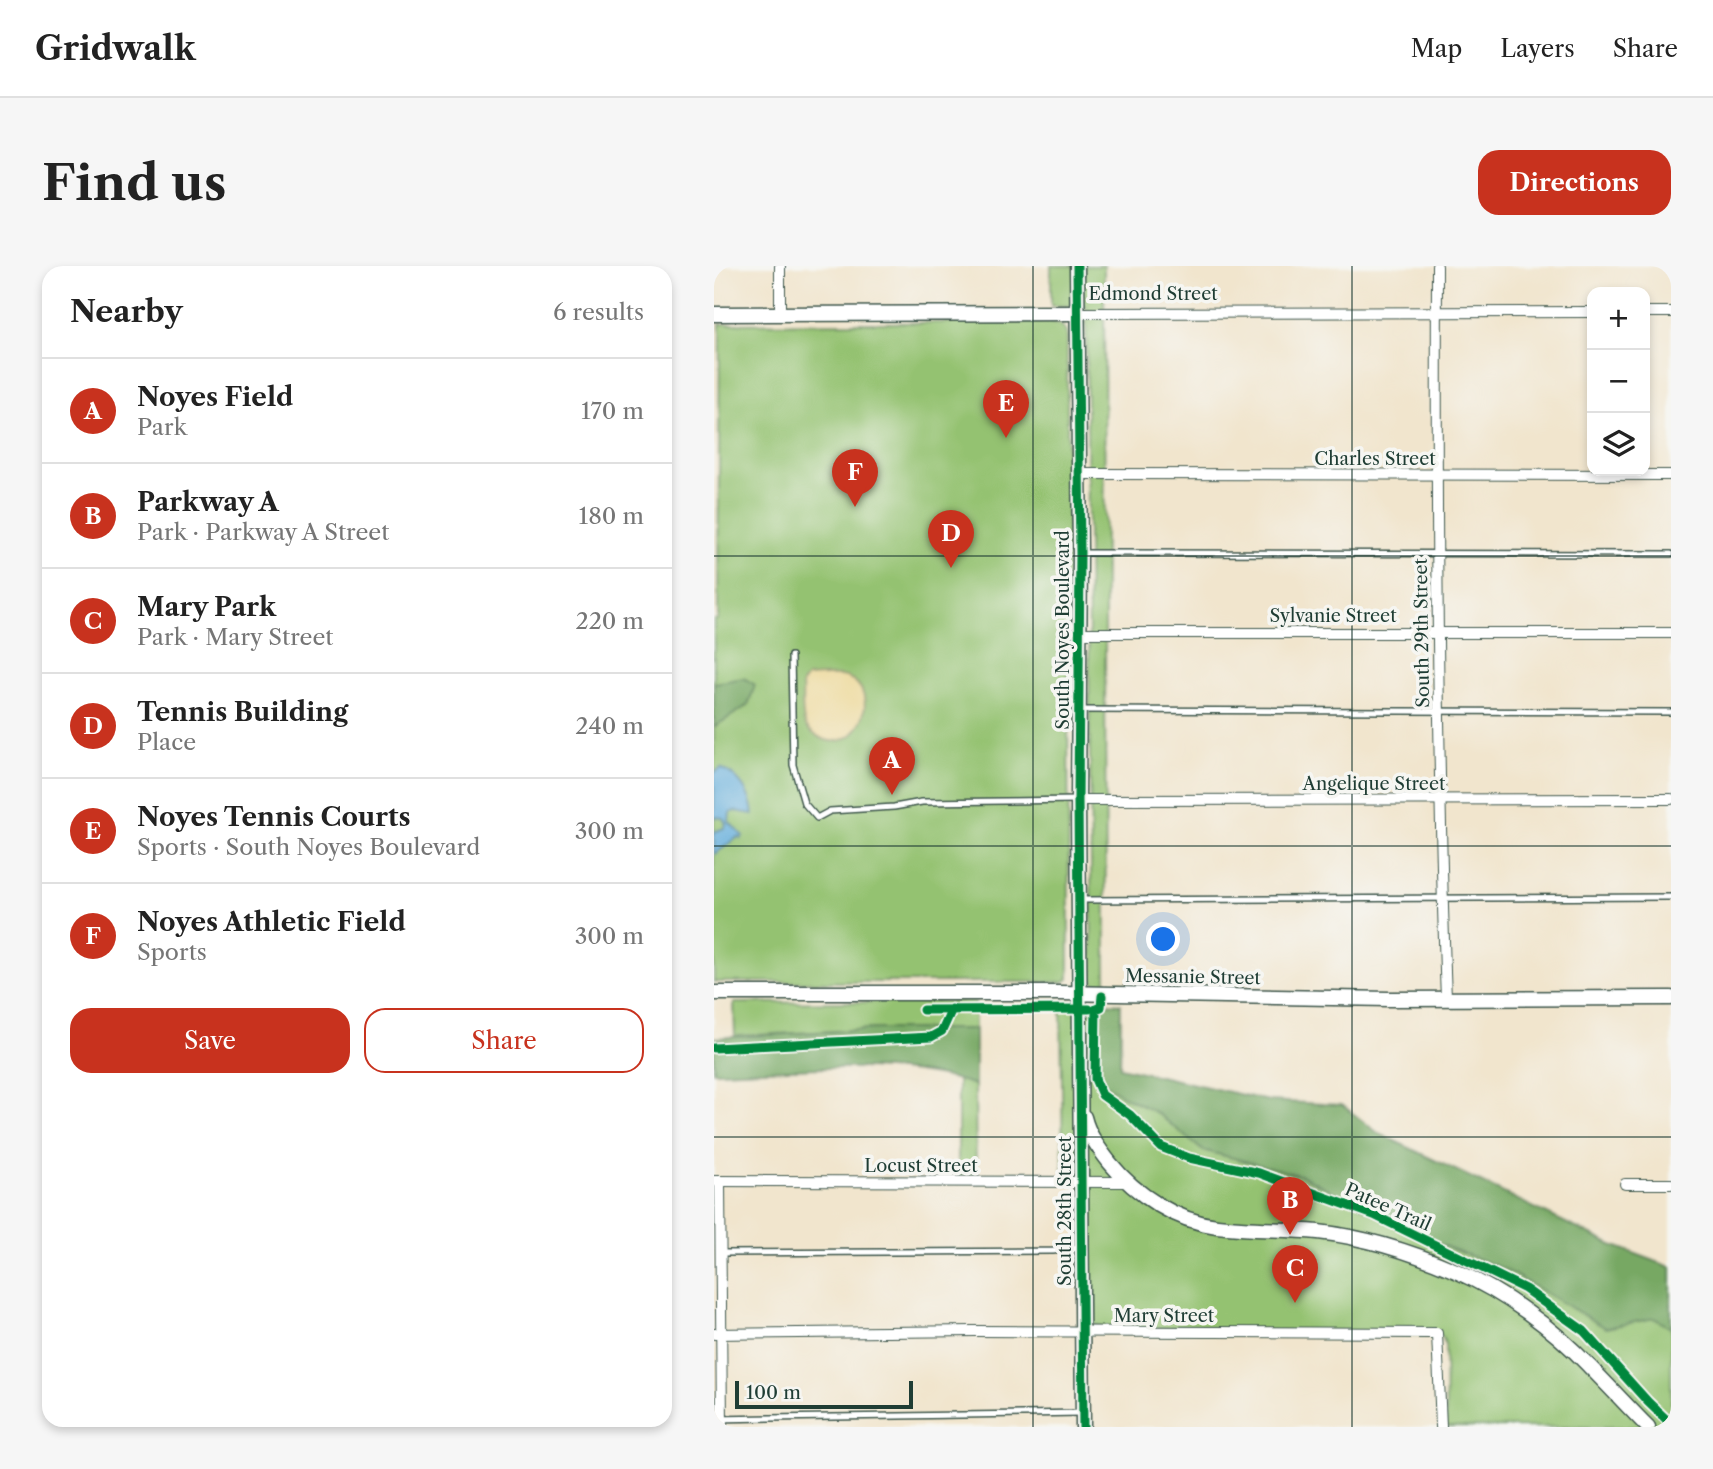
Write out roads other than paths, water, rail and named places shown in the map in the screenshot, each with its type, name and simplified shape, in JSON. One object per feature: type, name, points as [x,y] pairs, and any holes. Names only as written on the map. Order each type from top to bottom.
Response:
[{"type":"street","points":[[780,266],[780,314]]},
{"type":"street","name":"South Noyes Boulevard","points":[[1077,266],[1080,994]]},
{"type":"street","name":"South 29th Street","points":[[1437,266],[1439,800],[1446,999]]},
{"type":"street","name":"Edmond Street","points":[[714,314],[1587,312]]},
{"type":"street","points":[[1650,312],[1671,312]]},
{"type":"street","name":"Charles Street","points":[[1079,474],[1671,475]]},
{"type":"street","name":"Sylvanie Street","points":[[1079,633],[1671,633]]},
{"type":"street","name":"Angelique Street","points":[[1078,800],[1671,799]]},
{"type":"street","name":"Messanie Street","points":[[714,993],[1446,999],[1671,998]]},
{"type":"street","name":"South 28th Street","points":[[1080,994],[1083,1420]]},
{"type":"street","points":[[1080,1102],[1086,1127],[1102,1153],[1139,1193],[1160,1206],[1215,1226],[1320,1232],[1383,1246],[1457,1272],[1502,1295],[1557,1336],[1648,1427]]},
{"type":"street","points":[[717,1181],[720,1422]]},
{"type":"street","name":"Locust Street","points":[[717,1181],[1127,1182]]},
{"type":"street","points":[[1625,1184],[1671,1184]]},
{"type":"street","name":"Mary Street","points":[[718,1334],[1081,1331],[1437,1333],[1441,1426]]},
{"type":"lane","points":[[1080,553],[1671,554]]},
{"type":"lane","points":[[792,656],[793,765],[804,803],[817,818],[830,811],[894,807],[922,802],[1078,800]]},
{"type":"lane","points":[[1079,710],[1671,712]]},
{"type":"lane","points":[[1079,900],[1671,897]]},
{"type":"lane","points":[[718,1249],[1054,1251],[1080,1248]]},
{"type":"lane","points":[[720,1422],[1083,1420]]},
{"type":"water","points":[[721,768],[734,776],[743,787],[753,814],[735,811],[730,813],[729,822],[743,836],[714,854],[714,832],[724,828],[726,824],[723,818],[714,817],[714,773]]},
{"type":"place","name":"Noyes Tennis Courts","points":[[1006,438]]},
{"type":"place","name":"Noyes Athletic Field","points":[[855,507]]},
{"type":"place","name":"Tennis Building","points":[[951,568]]},
{"type":"place","name":"Noyes Field","points":[[892,795]]},
{"type":"place","name":"Parkway A","points":[[1290,1235]]},
{"type":"place","name":"Mary Park","points":[[1295,1303]]}]
